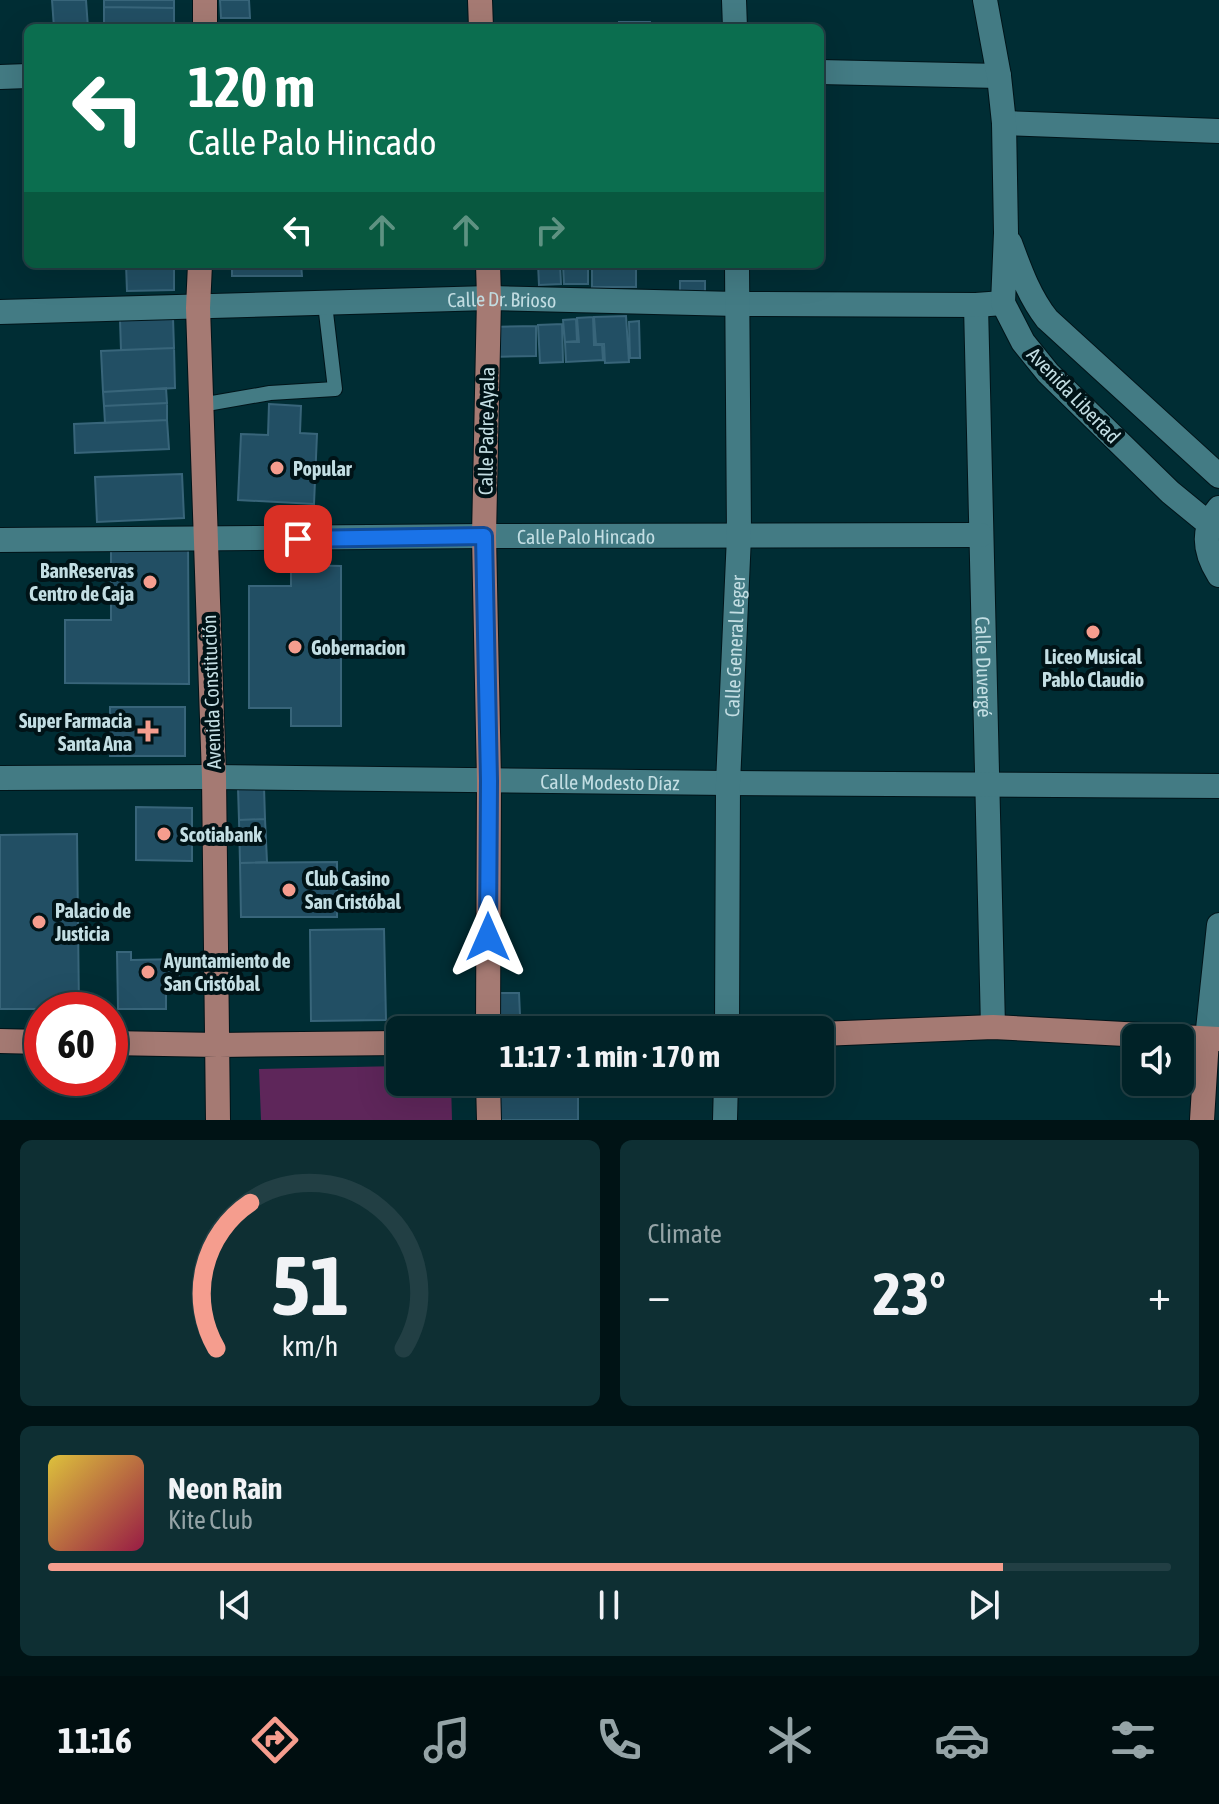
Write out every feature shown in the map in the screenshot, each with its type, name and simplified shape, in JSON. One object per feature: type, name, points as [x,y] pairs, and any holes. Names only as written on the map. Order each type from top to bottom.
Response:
[{"type":"main road","points":[[205,0],[205,24]]},
{"type":"main road","points":[[480,0],[481,24]]},
{"type":"main road","name":"Avenida Constitución","points":[[200,268],[198,308],[214,777],[218,1120]]},
{"type":"main road","name":"Calle Padre Ayala","points":[[488,268],[484,536],[489,781],[488,1016]]},
{"type":"main road","points":[[834,1033],[993,1027],[1213,1039],[1202,1120]]},
{"type":"main road","points":[[0,1041],[24,1042]]},
{"type":"main road","points":[[128,1043],[386,1043]]},
{"type":"main road","points":[[488,1096],[489,1120]]},
{"type":"street","points":[[734,0],[735,24]]},
{"type":"street","name":"Avenida Libertad","points":[[985,0],[1004,123],[1006,233],[1003,303],[1023,342],[1048,373],[1170,492],[1214,516]]},
{"type":"street","points":[[824,72],[999,76]]},
{"type":"street","points":[[0,77],[24,76]]},
{"type":"street","points":[[1004,123],[1219,131]]},
{"type":"street","name":"Avenida Libertad","points":[[1006,233],[1028,290],[1047,319],[1219,476]]},
{"type":"street","name":"Calle General Leger","points":[[727,1016],[728,783],[739,536],[737,268]]},
{"type":"street","name":"Calle Dr. Brioso","points":[[0,312],[489,298],[737,304],[1003,303]]},
{"type":"street","name":"Calle Duvergé","points":[[976,305],[993,1027]]},
{"type":"street","points":[[1214,516],[1206,542],[1209,559],[1219,575]]},
{"type":"street","name":"Calle Palo Hincado","points":[[0,540],[981,535]]},
{"type":"street","name":"Calle Modesto Díaz","points":[[0,778],[214,777],[1219,786]]},
{"type":"street","points":[[1213,1039],[1219,925]]},
{"type":"street","points":[[725,1120],[726,1096]]},
{"type":"lane","points":[[201,405],[270,393],[335,389],[325,304]]},
{"type":"shaded area","points":[[386,1066],[386,1096],[451,1096],[452,1120],[261,1120],[259,1069]]},
{"type":"building","points":[[52,0],[86,0],[88,24],[54,24]]},
{"type":"building","points":[[104,0],[174,0],[174,8],[104,7]]},
{"type":"building","points":[[220,0],[249,0],[250,18],[221,18]]},
{"type":"building","points":[[104,7],[174,8],[174,24],[104,24]]},
{"type":"building","points":[[619,22],[650,22],[650,24]]},
{"type":"building","points":[[126,268],[174,268],[174,290],[127,291]]},
{"type":"building","points":[[232,268],[301,268],[302,276],[232,276]]},
{"type":"building","points":[[538,268],[560,268],[561,284],[539,285]]},
{"type":"building","points":[[563,268],[588,268],[588,284],[564,284]]},
{"type":"building","points":[[592,268],[636,268],[636,287],[592,287]]},
{"type":"building","points":[[680,281],[705,281],[705,296],[680,297]]},
{"type":"building","points":[[626,316],[629,362],[605,363],[604,344],[596,344],[594,317]]},
{"type":"building","points":[[593,317],[594,345],[602,345],[603,360],[566,362],[565,342],[579,342],[577,318]]},
{"type":"building","points":[[173,318],[174,348],[121,350],[120,320]]},
{"type":"building","points":[[576,319],[577,341],[565,342],[563,320]]},
{"type":"building","points":[[639,321],[640,358],[630,358],[629,322]]},
{"type":"building","points":[[562,324],[563,362],[540,363],[538,325]]},
{"type":"building","points":[[536,326],[536,356],[491,357],[490,327]]},
{"type":"building","points":[[174,348],[175,388],[103,392],[101,351]]},
{"type":"building","points":[[166,388],[167,403],[104,406],[103,392]]},
{"type":"building","points":[[167,403],[167,420],[105,423],[104,406]]},
{"type":"building","name":"Popular","points":[[269,404],[301,406],[300,433],[317,434],[314,504],[238,500],[241,434],[268,435]]},
{"type":"building","points":[[167,420],[169,449],[75,453],[74,424]]},
{"type":"building","points":[[182,474],[184,518],[97,522],[95,477]]},
{"type":"building","name":"BanReservas Centro de Caja","points":[[111,543],[188,544],[189,684],[65,683],[65,620],[111,620]]},
{"type":"building","name":"Gobernacion","points":[[291,565],[341,566],[341,726],[291,726],[291,708],[249,708],[249,586],[291,586]]},
{"type":"building","name":"Super Farmacia Santa Ana","points":[[110,707],[185,707],[185,756],[110,756]]},
{"type":"building","points":[[264,787],[265,819],[239,820],[238,788]]},
{"type":"building","name":"Scotiabank","points":[[136,807],[192,808],[192,861],[136,860]]},
{"type":"building","points":[[265,819],[267,862],[240,863],[239,820]]},
{"type":"building","name":"Palacio de Justicia","points":[[77,834],[79,992],[24,992],[24,1009],[0,1009],[0,835]]},
{"type":"building","name":"Club Casino San Cristóbal","points":[[337,862],[337,917],[241,917],[240,863]]},
{"type":"building","points":[[384,929],[386,1020],[311,1021],[310,930]]},
{"type":"building","name":"Ayuntamiento de San Cristóbal","points":[[117,952],[131,952],[131,960],[179,959],[179,984],[166,984],[166,1009],[128,1009],[128,992],[118,992]]},
{"type":"building","points":[[494,993],[519,993],[520,1015],[494,1015]]},
{"type":"building","points":[[496,1096],[578,1096],[578,1120],[495,1120]]},
{"type":"place","name":"Popular","points":[[277,468]]},
{"type":"place","name":"BanReservas Centro de Caja","points":[[150,582]]},
{"type":"place","name":"Liceo Musical Pablo Claudio","points":[[1093,632]]},
{"type":"place","name":"Gobernacion","points":[[295,647]]},
{"type":"place","name":"Super Farmacia Santa Ana","points":[[148,731]]},
{"type":"place","name":"Scotiabank","points":[[164,834]]},
{"type":"place","name":"Club Casino San Cristóbal","points":[[289,890]]},
{"type":"place","name":"Palacio de Justicia","points":[[39,922]]},
{"type":"place","name":"Ayuntamiento de San Cristóbal","points":[[148,972]]},
{"type":"route","points":[[298,539],[484,536],[489,781],[488,937]]}]
